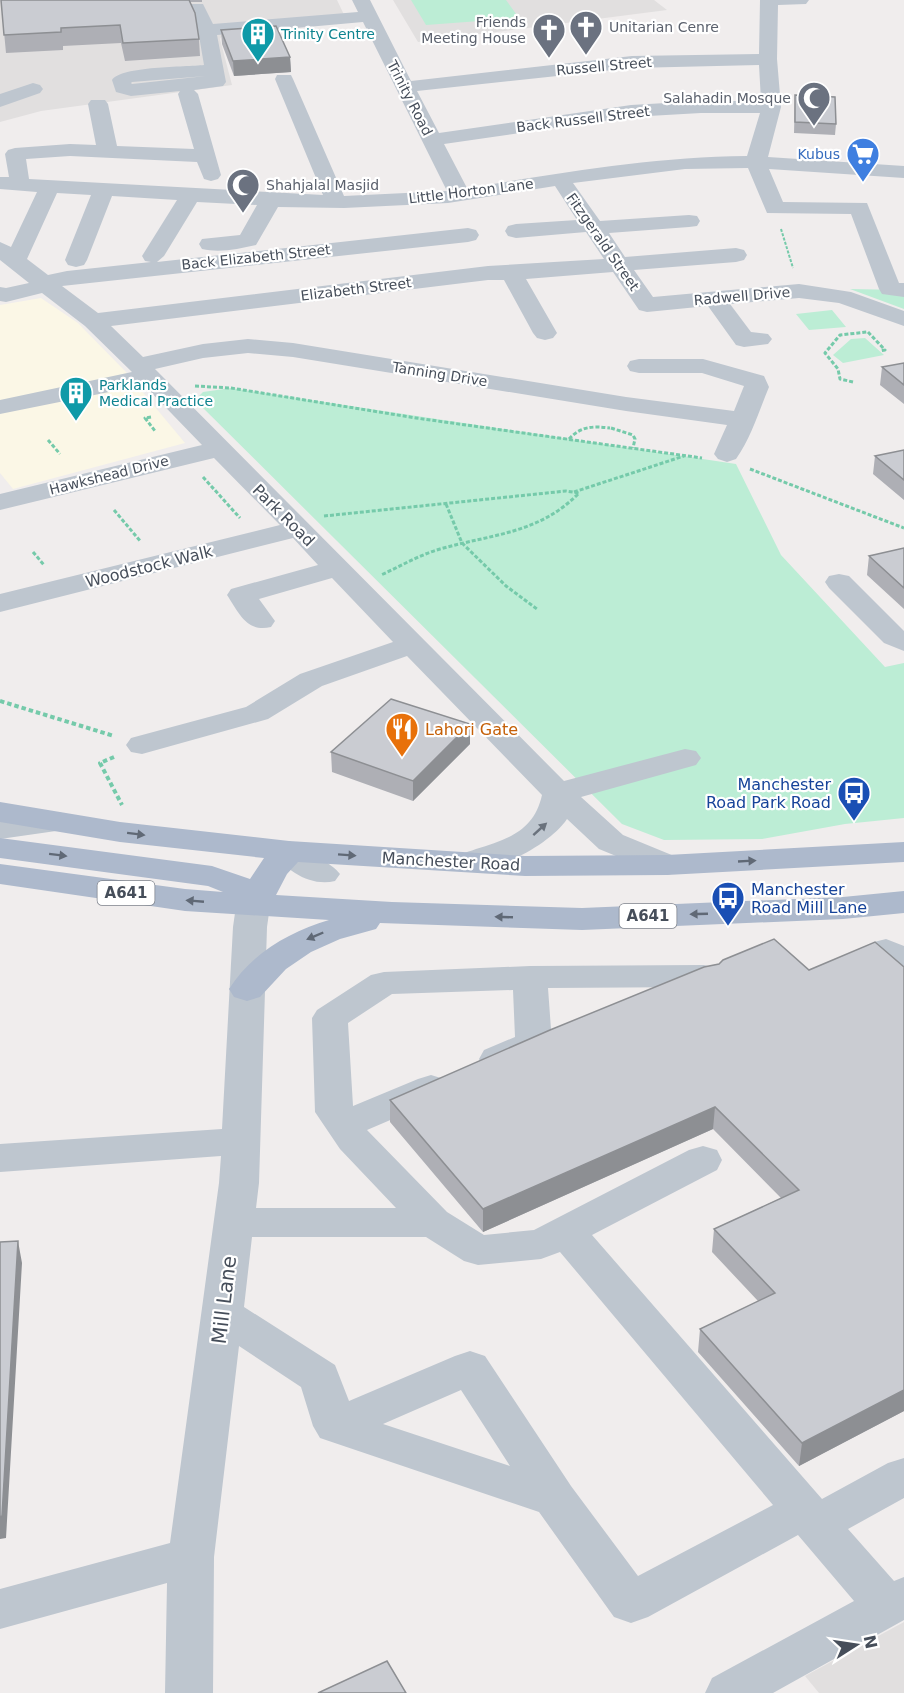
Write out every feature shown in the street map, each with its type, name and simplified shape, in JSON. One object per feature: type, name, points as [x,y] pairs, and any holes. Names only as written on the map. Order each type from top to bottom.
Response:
[{"type":"main road","name":"Manchester Road","points":[[0,812],[120,832],[289,851],[525,866],[668,865],[904,852]]},
{"type":"main road","points":[[0,848],[212,876],[238,885],[249,894],[253,906]]},
{"type":"main road","points":[[253,906],[272,870],[289,851]]},
{"type":"main road","name":"A641","points":[[0,873],[31,880],[185,900],[392,913],[582,919],[831,908],[904,902]]},
{"type":"main road","points":[[247,989],[260,974],[295,944],[319,933],[392,913]]},
{"type":"street","points":[[800,0],[768,0],[771,106],[756,162],[775,208],[859,208],[897,290]]},
{"type":"street","points":[[197,8],[207,30],[213,70]]},
{"type":"street","points":[[207,30],[365,8]]},
{"type":"street","name":"Trinity Road","points":[[365,8],[432,140],[468,235],[488,273]]},
{"type":"street","name":"Russell Street","points":[[405,87],[632,62],[768,59]]},
{"type":"street","points":[[555,75],[592,116]]},
{"type":"street","points":[[284,79],[336,202]]},
{"type":"street","points":[[0,101],[33,89]]},
{"type":"street","points":[[188,94],[217,197]]},
{"type":"street","points":[[98,104],[108,149]]},
{"type":"street","name":"Back Russell Street","points":[[432,140],[592,116],[701,107],[771,106]]},
{"type":"street","points":[[10,184],[15,154],[108,149],[206,156]]},
{"type":"street","name":"Little Horton Lane","points":[[10,184],[336,202],[454,196],[650,166],[756,162],[904,172]]},
{"type":"street","name":"Fitzgerald Street","points":[[560,179],[647,305]]},
{"type":"street","points":[[8,255],[50,186]]},
{"type":"street","points":[[76,260],[104,190]]},
{"type":"street","points":[[191,195],[157,251],[245,242],[271,200]]},
{"type":"street","points":[[516,231],[689,220]]},
{"type":"street","name":"Back Elizabeth Street","points":[[0,294],[6,295],[67,278],[468,235]]},
{"type":"street","name":"Park Road","points":[[8,255],[93,321],[558,793],[611,842],[668,865]]},
{"type":"street","name":"Elizabeth Street","points":[[93,321],[488,273],[736,255]]},
{"type":"street","points":[[512,273],[545,333]]},
{"type":"street","name":"Radwell Drive","points":[[647,305],[799,291],[843,297],[904,318]]},
{"type":"street","points":[[714,299],[744,340],[760,339]]},
{"type":"street","name":"Tanning Drive","points":[[0,407],[149,376],[203,351],[248,346],[293,350],[626,404],[743,420]]},
{"type":"street","points":[[639,366],[703,366],[742,375],[755,381],[757,387],[726,460]]},
{"type":"street","name":"Hawkshead Drive","points":[[0,502],[218,448]]},
{"type":"street","name":"Woodstock Walk","points":[[0,603],[160,563],[294,525]]},
{"type":"street","points":[[261,621],[242,595],[346,578]]},
{"type":"street","points":[[839,582],[894,637],[904,642]]},
{"type":"street","points":[[142,745],[258,713],[311,680],[412,645]]},
{"type":"street","points":[[468,863],[518,845],[532,837],[549,821],[558,793],[685,758]]},
{"type":"street","points":[[0,829],[58,822]]},
{"type":"street","points":[[289,851],[302,863],[323,874]]},
{"type":"street","name":"Mill Lane","points":[[189,1693],[191,1557],[234,1223],[253,906]]},
{"type":"street","points":[[703,1160],[541,1244],[478,1250],[433,1222],[354,1140],[334,1112],[330,1018],[384,983],[530,977],[704,976]]},
{"type":"street","points":[[344,1125],[534,1043],[530,977]]},
{"type":"street","points":[[0,1158],[240,1141]]},
{"type":"street","points":[[234,1223],[433,1222]]},
{"type":"street","points":[[566,1231],[811,1517],[896,1601],[748,1689]]},
{"type":"street","points":[[222,1314],[320,1377],[335,1426]]},
{"type":"street","points":[[335,1426],[470,1368],[555,1499],[631,1604],[811,1517],[904,1476]]},
{"type":"street","points":[[335,1426],[555,1499]]},
{"type":"street","points":[[0,1609],[191,1557]]},
{"type":"path","points":[[775,208],[799,291]]},
{"type":"path","points":[[853,382],[840,379],[838,369],[825,353],[840,335],[867,332]]},
{"type":"path","points":[[149,376],[416,418],[726,460],[904,528]]},
{"type":"path","points":[[610,428],[633,435],[635,439],[633,448]]},
{"type":"path","points":[[48,440],[60,454]]},
{"type":"path","points":[[294,525],[337,514],[573,492],[686,456]]},
{"type":"path","points":[[346,578],[462,543],[524,530],[570,506],[579,493],[573,492]]},
{"type":"path","points":[[446,503],[462,543],[506,586],[537,609]]},
{"type":"path","points":[[114,510],[160,563]]},
{"type":"path","points":[[0,700],[142,745]]},
{"type":"shaded area","points":[[0,0],[337,0],[347,21],[223,35],[220,39],[232,85],[41,111],[0,122]]},
{"type":"shaded area","points":[[393,0],[654,0],[667,10],[418,42]]},
{"type":"shaded area","points":[[41,298],[78,323],[126,372],[185,443],[13,489],[0,473],[0,305]]},
{"type":"shaded area","points":[[904,1622],[904,1693],[819,1693],[805,1676]]},
{"type":"green space","points":[[411,0],[506,0],[519,18],[426,25]]},
{"type":"green space","points":[[850,289],[904,290],[904,309]]},
{"type":"green space","points":[[832,310],[846,327],[809,330],[796,314]]},
{"type":"green space","points":[[865,338],[884,355],[843,363],[833,355],[851,339]]},
{"type":"green space","points":[[231,388],[736,464],[781,555],[885,667],[904,663],[904,818],[845,824],[762,839],[664,840],[622,824],[195,400],[203,392]]},
{"type":"building","points":[[1,0],[189,0],[195,13],[199,39],[123,43],[120,25],[61,28],[61,32],[4,35]]},
{"type":"building","points":[[276,26],[290,57],[233,61],[221,30]]},
{"type":"building","points":[[795,95],[835,97],[836,124],[795,122]]},
{"type":"building","points":[[904,363],[904,385],[882,367]]},
{"type":"building","points":[[904,450],[904,480],[875,456]]},
{"type":"building","points":[[904,548],[904,588],[869,556]]},
{"type":"building","points":[[391,699],[470,724],[413,781],[331,752]]},
{"type":"building","points":[[774,939],[809,970],[875,942],[904,967],[904,1390],[802,1443],[700,1329],[775,1293],[714,1229],[799,1190],[715,1107],[483,1209],[390,1100],[550,1030],[704,967],[719,964],[723,960]]},
{"type":"building","points":[[18,1241],[2,1516],[0,1517],[0,1242]]},
{"type":"building","points":[[387,1661],[406,1693],[318,1693]]},
{"type":"place","name":"Unitarian Cenre","points":[[586,56]]},
{"type":"place","name":"Friends Meeting House","points":[[549,59]]},
{"type":"place","name":"Trinity Centre","points":[[258,63]]},
{"type":"place","name":"Salahadin Mosque","points":[[814,127]]},
{"type":"place","name":"Kubus","points":[[863,183]]},
{"type":"place","name":"Shahjalal Masjid","points":[[243,214]]},
{"type":"place","name":"Parklands Medical Practice","points":[[76,422]]},
{"type":"place","name":"Lahori Gate","points":[[402,758]]},
{"type":"place","name":"Manchester Road Park Road","points":[[854,822]]},
{"type":"place","name":"Manchester Road Mill Lane","points":[[728,927]]}]
